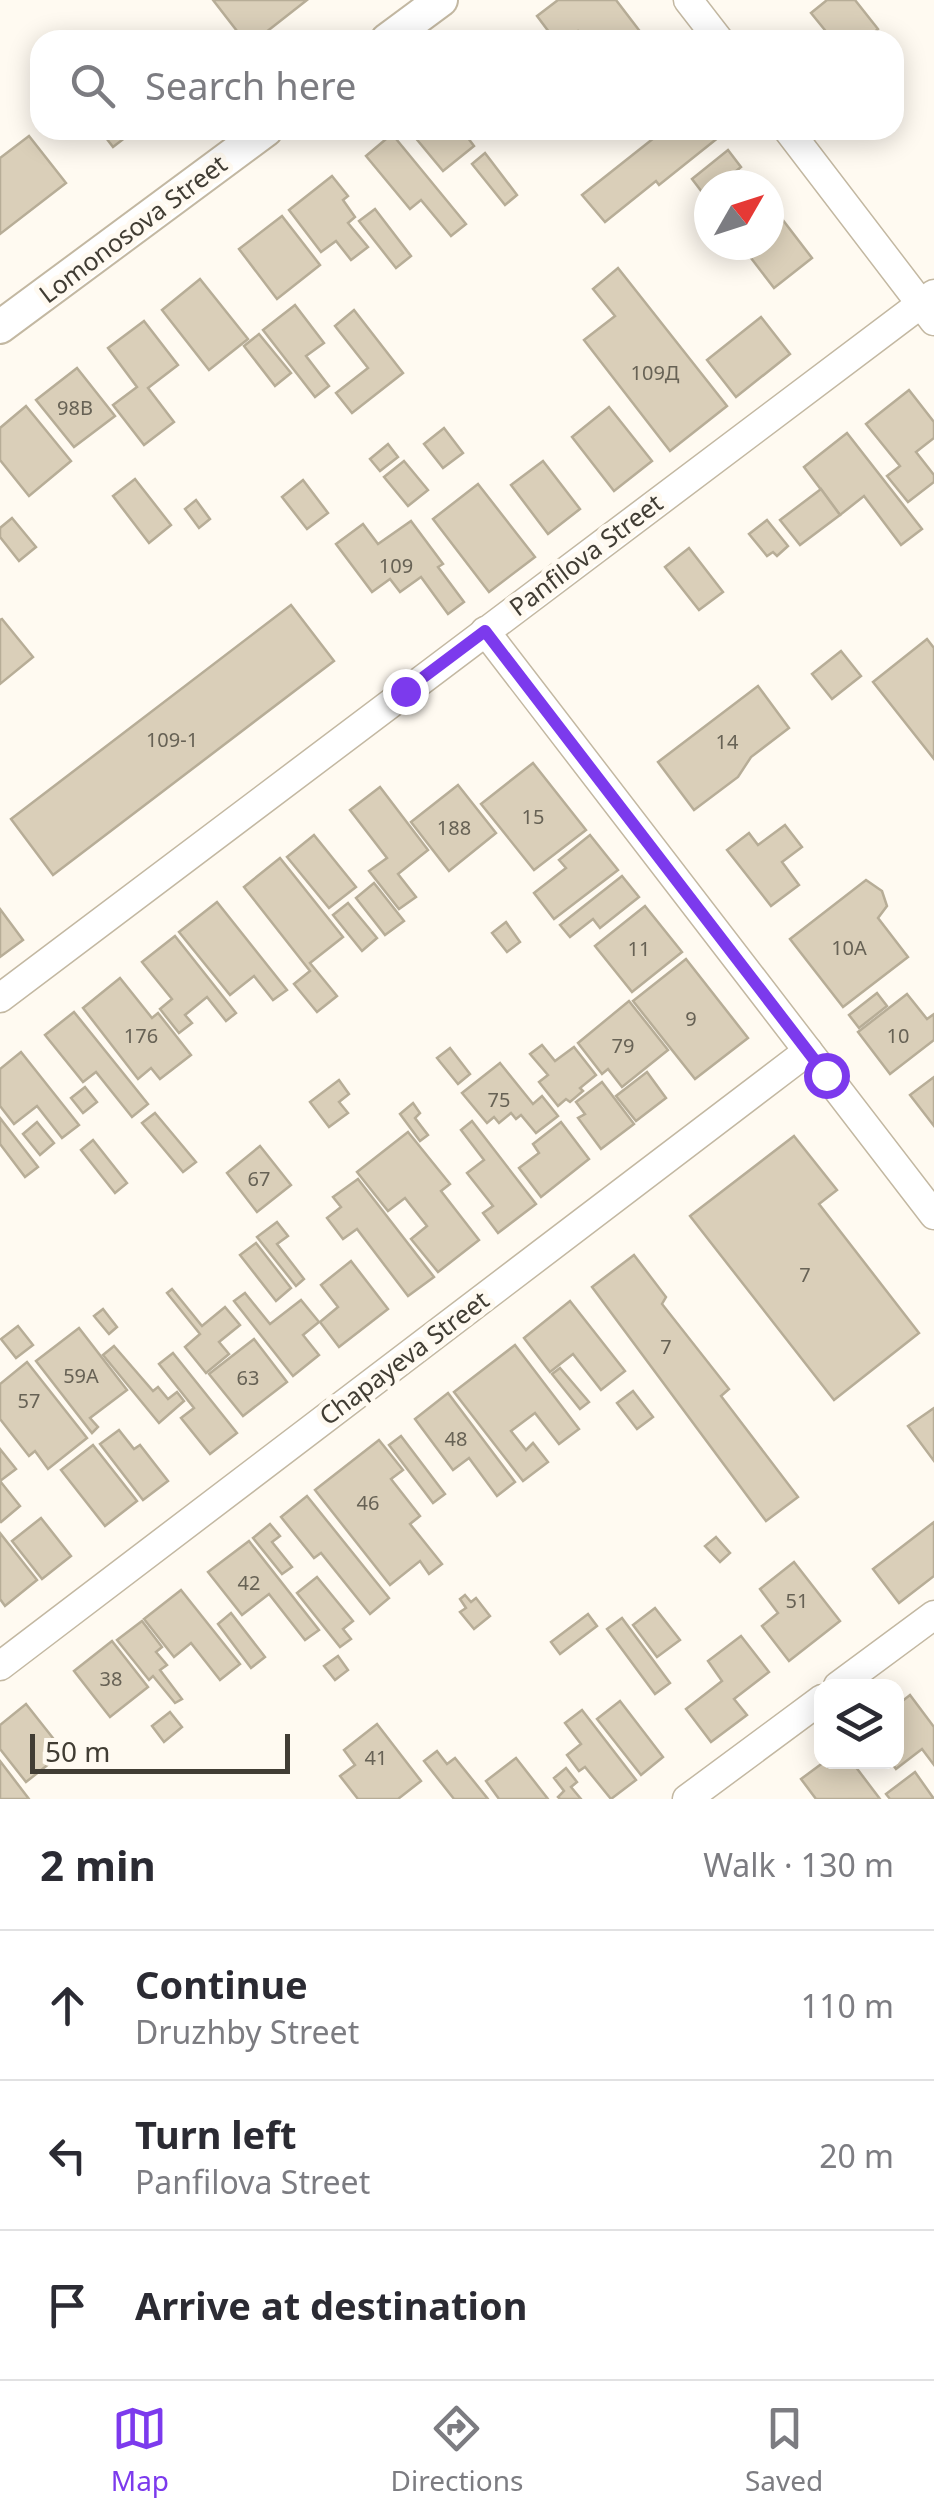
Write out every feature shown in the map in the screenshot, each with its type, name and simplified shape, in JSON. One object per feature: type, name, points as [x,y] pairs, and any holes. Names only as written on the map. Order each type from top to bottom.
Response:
[{"type":"street","points":[[402,30],[442,0]]},
{"type":"street","points":[[688,0],[711,30]]},
{"type":"street","name":"Lomonosova Street","points":[[0,327],[252,140]]},
{"type":"street","points":[[796,140],[930,306]]},
{"type":"street","name":"Panfilova Street","points":[[0,998],[485,631],[930,306]]},
{"type":"street","points":[[485,631],[934,1215]]},
{"type":"street","name":"Chapayeva Street","points":[[0,1666],[808,1050]]},
{"type":"street","points":[[847,1679],[934,1615]]},
{"type":"street","points":[[687,1799],[814,1705]]},
{"type":"building","points":[[213,0],[307,0],[269,30],[236,30]]},
{"type":"building","points":[[558,0],[616,0],[639,30],[548,30],[537,16]]},
{"type":"building","points":[[827,0],[855,0],[878,29],[825,30],[811,13]]},
{"type":"building","points":[[29,136],[66,183],[0,234],[0,158]]},
{"type":"building","points":[[385,140],[397,140],[466,224],[451,236],[421,200],[410,209],[366,156]]},
{"type":"building","points":[[417,140],[470,140],[474,146],[443,171]]},
{"type":"building","points":[[651,140],[715,140],[605,222],[582,195]]},
{"type":"building","points":[[728,150],[741,167],[737,170],[703,170]]},
{"type":"building","points":[[485,153],[517,195],[505,205],[472,164]]},
{"type":"building","points":[[332,176],[348,196],[343,200],[355,217],[348,223],[368,247],[351,260],[336,241],[321,252],[289,210]]},
{"type":"building","points":[[375,209],[411,256],[396,268],[359,221]]},
{"type":"building","points":[[282,216],[320,265],[277,299],[239,249]]},
{"type":"building","points":[[784,222],[812,258],[774,288],[753,260],[784,260]]},
{"type":"building","points":[[618,268],[727,406],[670,451],[584,340],[615,316],[593,289]]},
{"type":"building","points":[[200,279],[248,339],[209,370],[162,310]]},
{"type":"building","points":[[295,305],[324,343],[306,356],[329,386],[315,397],[263,330]]},
{"type":"building","points":[[354,310],[403,373],[352,413],[336,393],[368,368],[335,326]]},
{"type":"building","points":[[761,317],[790,354],[736,397],[707,360]]},
{"type":"building","points":[[144,321],[178,365],[148,388],[174,422],[144,445],[113,405],[137,387],[108,348]]},
{"type":"building","points":[[259,334],[291,373],[275,386],[244,346]]},
{"type":"building","points":[[77,368],[115,416],[74,447],[36,400]]},
{"type":"building","points":[[909,390],[934,422],[934,438],[916,452],[934,475],[934,482],[908,502],[887,476],[900,466],[866,424]]},
{"type":"building","points":[[26,406],[71,461],[29,496],[0,460],[0,428]]},
{"type":"building","points":[[609,407],[652,461],[614,491],[572,437]]},
{"type":"building","points":[[444,428],[463,453],[443,468],[424,444]]},
{"type":"building","points":[[847,433],[922,529],[901,545],[864,496],[840,515],[804,467]]},
{"type":"building","points":[[388,444],[398,457],[380,471],[370,459]]},
{"type":"building","points":[[404,461],[428,490],[408,506],[384,477]]},
{"type":"building","points":[[543,461],[580,509],[548,534],[511,485]]},
{"type":"building","points":[[135,479],[171,525],[149,543],[113,496]]},
{"type":"building","points":[[303,480],[328,513],[307,529],[282,497]]},
{"type":"building","points":[[478,484],[535,557],[489,592],[433,519]]},
{"type":"building","points":[[821,489],[840,515],[800,545],[780,520]]},
{"type":"building","points":[[196,500],[210,519],[199,528],[185,509]]},
{"type":"building","points":[[12,518],[36,547],[19,561],[0,537],[0,528]]},
{"type":"building","points":[[767,520],[788,546],[777,556],[773,552],[767,556],[749,534]]},
{"type":"building","points":[[411,521],[443,564],[438,567],[464,602],[448,614],[421,577],[400,592],[390,579],[372,592],[336,544],[363,524],[378,544]]},
{"type":"building","points":[[689,548],[723,592],[699,610],[665,567]]},
{"type":"building","points":[[291,605],[334,661],[53,875],[11,819]]},
{"type":"building","points":[[0,620],[33,657],[0,684]]},
{"type":"building","points":[[927,639],[934,648],[934,759],[873,682]]},
{"type":"building","points":[[841,651],[861,676],[832,699],[812,674]]},
{"type":"building","points":[[758,686],[789,728],[751,757],[738,777],[694,810],[658,762]]},
{"type":"building","points":[[533,763],[586,830],[534,870],[481,804]]},
{"type":"building","points":[[458,785],[496,833],[449,871],[411,822]]},
{"type":"building","points":[[380,787],[428,850],[398,874],[416,897],[399,909],[369,871],[387,858],[350,810]]},
{"type":"building","points":[[785,825],[802,847],[782,862],[799,885],[771,906],[727,850],[749,833],[758,845]]},
{"type":"building","points":[[314,835],[356,887],[329,908],[287,857]]},
{"type":"building","points":[[590,835],[618,870],[554,919],[534,893],[566,868],[559,860]]},
{"type":"building","points":[[280,858],[343,937],[310,963],[337,996],[317,1012],[294,984],[310,971],[244,887]]},
{"type":"building","points":[[622,876],[639,897],[600,928],[593,919],[570,937],[560,925]]},
{"type":"building","points":[[866,880],[882,891],[887,906],[878,918],[908,957],[843,1007],[790,939]]},
{"type":"building","points":[[374,883],[404,921],[385,935],[356,898]]},
{"type":"building","points":[[217,902],[287,990],[273,1000],[254,976],[230,995],[179,932]]},
{"type":"building","points":[[348,903],[377,938],[362,951],[333,915]]},
{"type":"building","points":[[645,906],[682,952],[632,992],[595,946]]},
{"type":"building","points":[[0,909],[23,940],[0,957]]},
{"type":"building","points":[[506,922],[520,942],[507,952],[492,933]]},
{"type":"building","points":[[175,936],[236,1013],[226,1021],[207,997],[185,1015],[192,1023],[179,1033],[160,1009],[172,999],[142,962]]},
{"type":"building","points":[[686,959],[748,1038],[695,1079],[633,1001]]},
{"type":"building","points":[[120,978],[152,1018],[158,1013],[191,1055],[160,1079],[151,1068],[138,1079],[83,1008]]},
{"type":"building","points":[[877,993],[887,1006],[859,1028],[849,1015]]},
{"type":"building","points":[[907,994],[927,1019],[934,1014],[934,1040],[890,1074],[858,1032]]},
{"type":"building","points":[[629,1001],[668,1050],[622,1087],[608,1069],[602,1074],[578,1043]]},
{"type":"building","points":[[74,1012],[148,1104],[132,1117],[96,1072],[83,1082],[45,1035]]},
{"type":"building","points":[[542,1045],[555,1061],[574,1047],[596,1075],[570,1102],[566,1099],[558,1106],[539,1082],[548,1075],[530,1054]]},
{"type":"building","points":[[450,1048],[470,1074],[458,1084],[437,1058]]},
{"type":"building","points":[[21,1052],[79,1125],[62,1138],[37,1106],[14,1124],[0,1106],[0,1069]]},
{"type":"building","points":[[500,1063],[533,1104],[542,1096],[558,1116],[536,1133],[521,1115],[516,1119],[511,1113],[499,1123],[494,1117],[487,1123],[462,1093]]},
{"type":"building","points":[[647,1072],[666,1098],[636,1121],[616,1096]]},
{"type":"building","points":[[934,1077],[934,1126],[910,1095]]},
{"type":"building","points":[[339,1080],[349,1094],[339,1102],[348,1113],[329,1127],[310,1102]]},
{"type":"building","points":[[602,1082],[634,1124],[601,1149],[578,1118],[585,1114],[576,1102]]},
{"type":"building","points":[[85,1087],[97,1102],[83,1113],[71,1098]]},
{"type":"building","points":[[413,1103],[420,1113],[415,1118],[428,1135],[420,1141],[400,1114]]},
{"type":"building","points":[[155,1113],[196,1162],[183,1172],[142,1123]]},
{"type":"building","points":[[0,1118],[38,1167],[25,1177],[0,1144]]},
{"type":"building","points":[[472,1121],[536,1204],[498,1233],[483,1213],[493,1206],[467,1173],[484,1160],[461,1130]]},
{"type":"building","points":[[37,1122],[54,1143],[40,1155],[23,1134]]},
{"type":"building","points":[[561,1122],[589,1159],[541,1197],[519,1168],[539,1153],[533,1144]]},
{"type":"building","points":[[408,1132],[450,1184],[441,1191],[479,1240],[438,1272],[411,1239],[427,1226],[405,1198],[388,1211],[357,1172]]},
{"type":"building","points":[[794,1136],[837,1190],[819,1204],[919,1333],[834,1400],[690,1216]]},
{"type":"building","points":[[93,1140],[127,1183],[115,1193],[81,1150]]},
{"type":"building","points":[[260,1146],[291,1185],[257,1212],[227,1173]]},
{"type":"building","points":[[358,1179],[434,1277],[408,1296],[357,1229],[343,1239],[327,1218],[341,1207],[333,1197]]},
{"type":"building","points":[[277,1222],[288,1236],[277,1244],[304,1279],[296,1286],[257,1237]]},
{"type":"building","points":[[256,1243],[291,1288],[276,1301],[240,1255]]},
{"type":"building","points":[[634,1255],[666,1297],[662,1304],[729,1389],[721,1396],[798,1497],[766,1521],[592,1287]]},
{"type":"building","points":[[351,1261],[388,1309],[339,1347],[320,1322],[338,1307],[321,1285]]},
{"type":"building","points":[[172,1289],[202,1326],[225,1307],[240,1325],[219,1342],[229,1354],[206,1373],[185,1347],[200,1334],[167,1293]]},
{"type":"building","points":[[245,1293],[270,1324],[301,1300],[319,1322],[303,1335],[319,1355],[293,1376],[234,1301]]},
{"type":"building","points":[[570,1301],[625,1371],[601,1390],[573,1354],[550,1372],[524,1338]]},
{"type":"building","points":[[103,1309],[117,1327],[109,1334],[94,1316]]},
{"type":"building","points":[[18,1326],[33,1345],[16,1358],[1,1339]]},
{"type":"building","points":[[79,1328],[127,1390],[90,1418],[98,1427],[92,1433],[36,1361]]},
{"type":"building","points":[[254,1339],[287,1382],[243,1416],[209,1374]]},
{"type":"building","points":[[515,1345],[579,1429],[559,1444],[535,1413],[511,1431],[526,1450],[533,1443],[548,1462],[523,1481],[454,1392]]},
{"type":"building","points":[[114,1346],[153,1391],[158,1387],[168,1399],[177,1392],[184,1401],[159,1423],[103,1355]]},
{"type":"building","points":[[173,1353],[237,1433],[210,1454],[181,1418],[194,1408],[159,1364]]},
{"type":"building","points":[[27,1362],[87,1438],[48,1469],[35,1451],[29,1456],[0,1419],[0,1384]]},
{"type":"building","points":[[560,1368],[589,1402],[580,1409],[552,1374]]},
{"type":"building","points":[[633,1391],[653,1417],[637,1429],[617,1403]]},
{"type":"building","points":[[448,1393],[515,1482],[497,1496],[469,1458],[453,1470],[415,1419]]},
{"type":"building","points":[[934,1408],[934,1461],[908,1426]]},
{"type":"building","points":[[119,1430],[134,1449],[140,1445],[168,1481],[143,1500],[100,1444]]},
{"type":"building","points":[[401,1436],[445,1494],[433,1503],[389,1445]]},
{"type":"building","points":[[379,1440],[403,1470],[391,1479],[420,1516],[410,1524],[442,1564],[429,1574],[420,1561],[390,1585],[315,1490]]},
{"type":"building","points":[[93,1445],[137,1501],[105,1526],[61,1470]]},
{"type":"building","points":[[0,1449],[16,1469],[0,1481]]},
{"type":"building","points":[[0,1481],[20,1506],[1,1522],[0,1521]]},
{"type":"building","points":[[307,1496],[389,1598],[370,1614],[321,1553],[314,1558],[281,1517]]},
{"type":"building","points":[[41,1518],[71,1556],[42,1579],[12,1541]]},
{"type":"building","points":[[934,1522],[934,1576],[899,1603],[873,1569]]},
{"type":"building","points":[[270,1524],[280,1536],[272,1542],[292,1567],[282,1574],[253,1538]]},
{"type":"building","points":[[0,1533],[37,1580],[5,1606],[0,1599]]},
{"type":"building","points":[[716,1537],[730,1553],[720,1562],[705,1546]]},
{"type":"building","points":[[249,1541],[319,1630],[305,1640],[269,1594],[242,1615],[208,1572]]},
{"type":"building","points":[[794,1562],[840,1621],[789,1661],[762,1626],[778,1613],[760,1589]]},
{"type":"building","points":[[317,1577],[353,1621],[343,1629],[351,1639],[340,1647],[297,1593]]},
{"type":"building","points":[[181,1590],[240,1664],[220,1680],[191,1643],[174,1657],[144,1619]]},
{"type":"building","points":[[465,1595],[471,1602],[476,1598],[490,1616],[474,1629],[460,1612],[466,1608],[460,1599]]},
{"type":"building","points":[[655,1608],[680,1640],[657,1657],[633,1625]]},
{"type":"building","points":[[231,1613],[265,1657],[251,1668],[218,1624]]},
{"type":"building","points":[[588,1614],[597,1626],[560,1654],[551,1642]]},
{"type":"building","points":[[622,1618],[670,1683],[655,1694],[607,1629]]},
{"type":"building","points":[[142,1621],[162,1647],[156,1652],[167,1665],[160,1670],[182,1699],[175,1703],[153,1676],[149,1680],[117,1640]]},
{"type":"building","points":[[741,1636],[769,1672],[734,1699],[747,1715],[711,1742],[686,1709],[722,1681],[708,1661]]},
{"type":"building","points":[[112,1641],[148,1687],[110,1717],[74,1671]]},
{"type":"building","points":[[338,1656],[348,1670],[335,1680],[324,1666]]},
{"type":"building","points":[[910,1695],[934,1727],[934,1765],[922,1749],[904,1763],[904,1700]]},
{"type":"building","points":[[620,1701],[663,1757],[641,1775],[597,1719]]},
{"type":"building","points":[[26,1704],[64,1752],[26,1782],[0,1749],[0,1725]]},
{"type":"building","points":[[582,1710],[636,1780],[611,1799],[585,1767],[579,1771],[567,1755],[581,1744],[565,1723]]},
{"type":"building","points":[[170,1712],[182,1727],[164,1742],[152,1726]]},
{"type":"building","points":[[377,1724],[421,1781],[398,1799],[358,1799],[340,1776],[355,1765],[344,1750]]},
{"type":"building","points":[[437,1751],[447,1764],[455,1758],[488,1799],[454,1799],[424,1761]]},
{"type":"building","points":[[516,1758],[548,1799],[499,1799],[486,1781]]},
{"type":"building","points":[[0,1761],[29,1799],[0,1799]]},
{"type":"building","points":[[566,1768],[577,1782],[571,1787],[581,1799],[558,1797],[564,1791],[554,1778]]},
{"type":"building","points":[[815,1769],[857,1769],[880,1799],[816,1799],[801,1779]]},
{"type":"building","points":[[915,1772],[934,1799],[890,1799],[886,1794]]},
{"type":"route","points":[[405,691],[485,631],[826,1075]]}]
